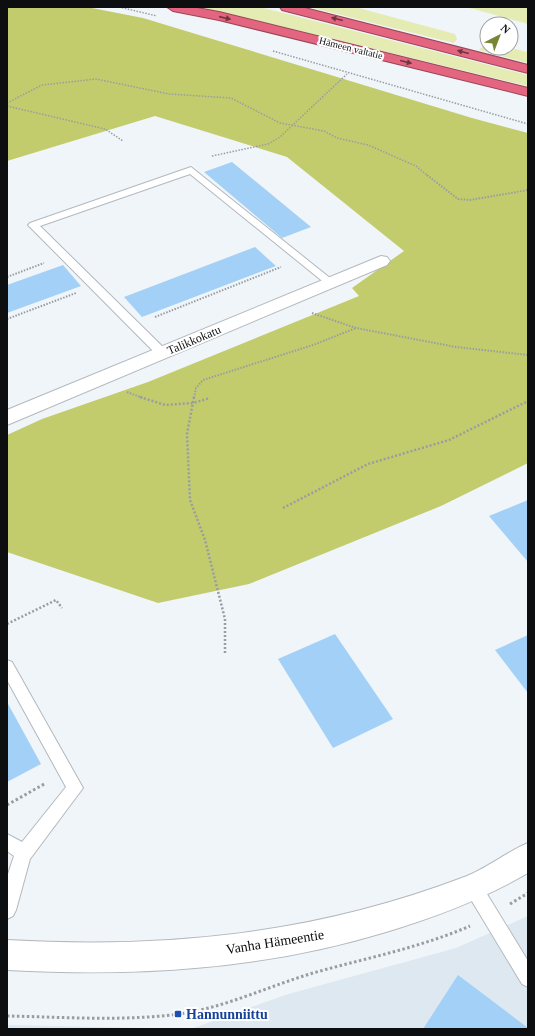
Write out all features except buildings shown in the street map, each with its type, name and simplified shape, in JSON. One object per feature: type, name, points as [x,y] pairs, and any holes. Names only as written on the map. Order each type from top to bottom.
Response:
[{"type":"highway","name":"Hämeen valtatie","points":[[173,7],[227,18],[528,92]]},
{"type":"highway","name":"Hämeen valtatie","points":[[286,7],[528,69]]},
{"type":"street","name":"Talikkokatu","points":[[7,418],[381,261]]},
{"type":"street","name":"Vanha Hämeentie","points":[[7,955],[47,958],[109,958],[177,955],[254,948],[336,932],[413,908],[473,887],[528,858]]},
{"type":"lane","points":[[162,353],[33,225],[191,170],[330,282]]},
{"type":"lane","points":[[7,666],[75,788],[24,853],[18,867],[7,910]]},
{"type":"lane","points":[[7,842],[24,853]]},
{"type":"lane","points":[[473,887],[528,978]]},
{"type":"path","points":[[119,7],[161,18]]},
{"type":"path","points":[[272,51],[348,74],[528,124]]},
{"type":"path","points":[[212,156],[268,144],[280,137],[290,126],[348,74]]},
{"type":"path","points":[[7,103],[42,85],[96,79],[169,94],[231,98],[290,126],[324,131],[337,138],[368,145],[416,166],[458,199],[470,200],[528,190]]},
{"type":"path","points":[[7,106],[105,129],[124,141]]},
{"type":"path","points":[[7,277],[64,256]]},
{"type":"path","points":[[134,325],[301,259]]},
{"type":"path","points":[[7,319],[95,286]]},
{"type":"path","points":[[281,303],[356,328],[456,347],[528,355]]},
{"type":"path","points":[[225,655],[225,619],[205,540],[190,500],[187,434],[196,388],[203,380],[313,345],[356,328]]},
{"type":"path","points":[[95,380],[165,405],[193,403],[210,398]]},
{"type":"path","points":[[283,508],[368,464],[449,440],[528,401]]},
{"type":"path","points":[[7,624],[56,600],[62,608]]},
{"type":"path","points":[[7,805],[66,772]]},
{"type":"path","points":[[7,1016],[153,1017],[189,1012],[314,973],[382,956],[454,933],[491,916]]},
{"type":"shaded area","points":[[528,916],[528,1029],[191,1029],[285,995],[456,948]]},
{"type":"shaded area","points":[[7,1025],[191,1029],[7,1029]]},
{"type":"green space","points":[[7,7],[87,7],[143,18],[472,118],[528,133],[528,463],[441,506],[249,584],[158,603],[7,552],[7,435],[42,419],[148,382],[359,296],[352,288],[404,251],[287,157],[155,116],[7,161]]},
{"type":"green space","points":[[200,7],[260,7],[528,75],[528,86]]},
{"type":"green space","points":[[309,7],[355,7],[455,34],[457,39],[454,43]]},
{"type":"green space","points":[[466,7],[528,7],[528,24],[519,22],[519,16],[499,16]]},
{"type":"green space","points":[[519,50],[528,52],[528,63],[502,56],[519,56]]},
{"type":"place","name":"Hannunniittu","points":[[178,1014]]}]
